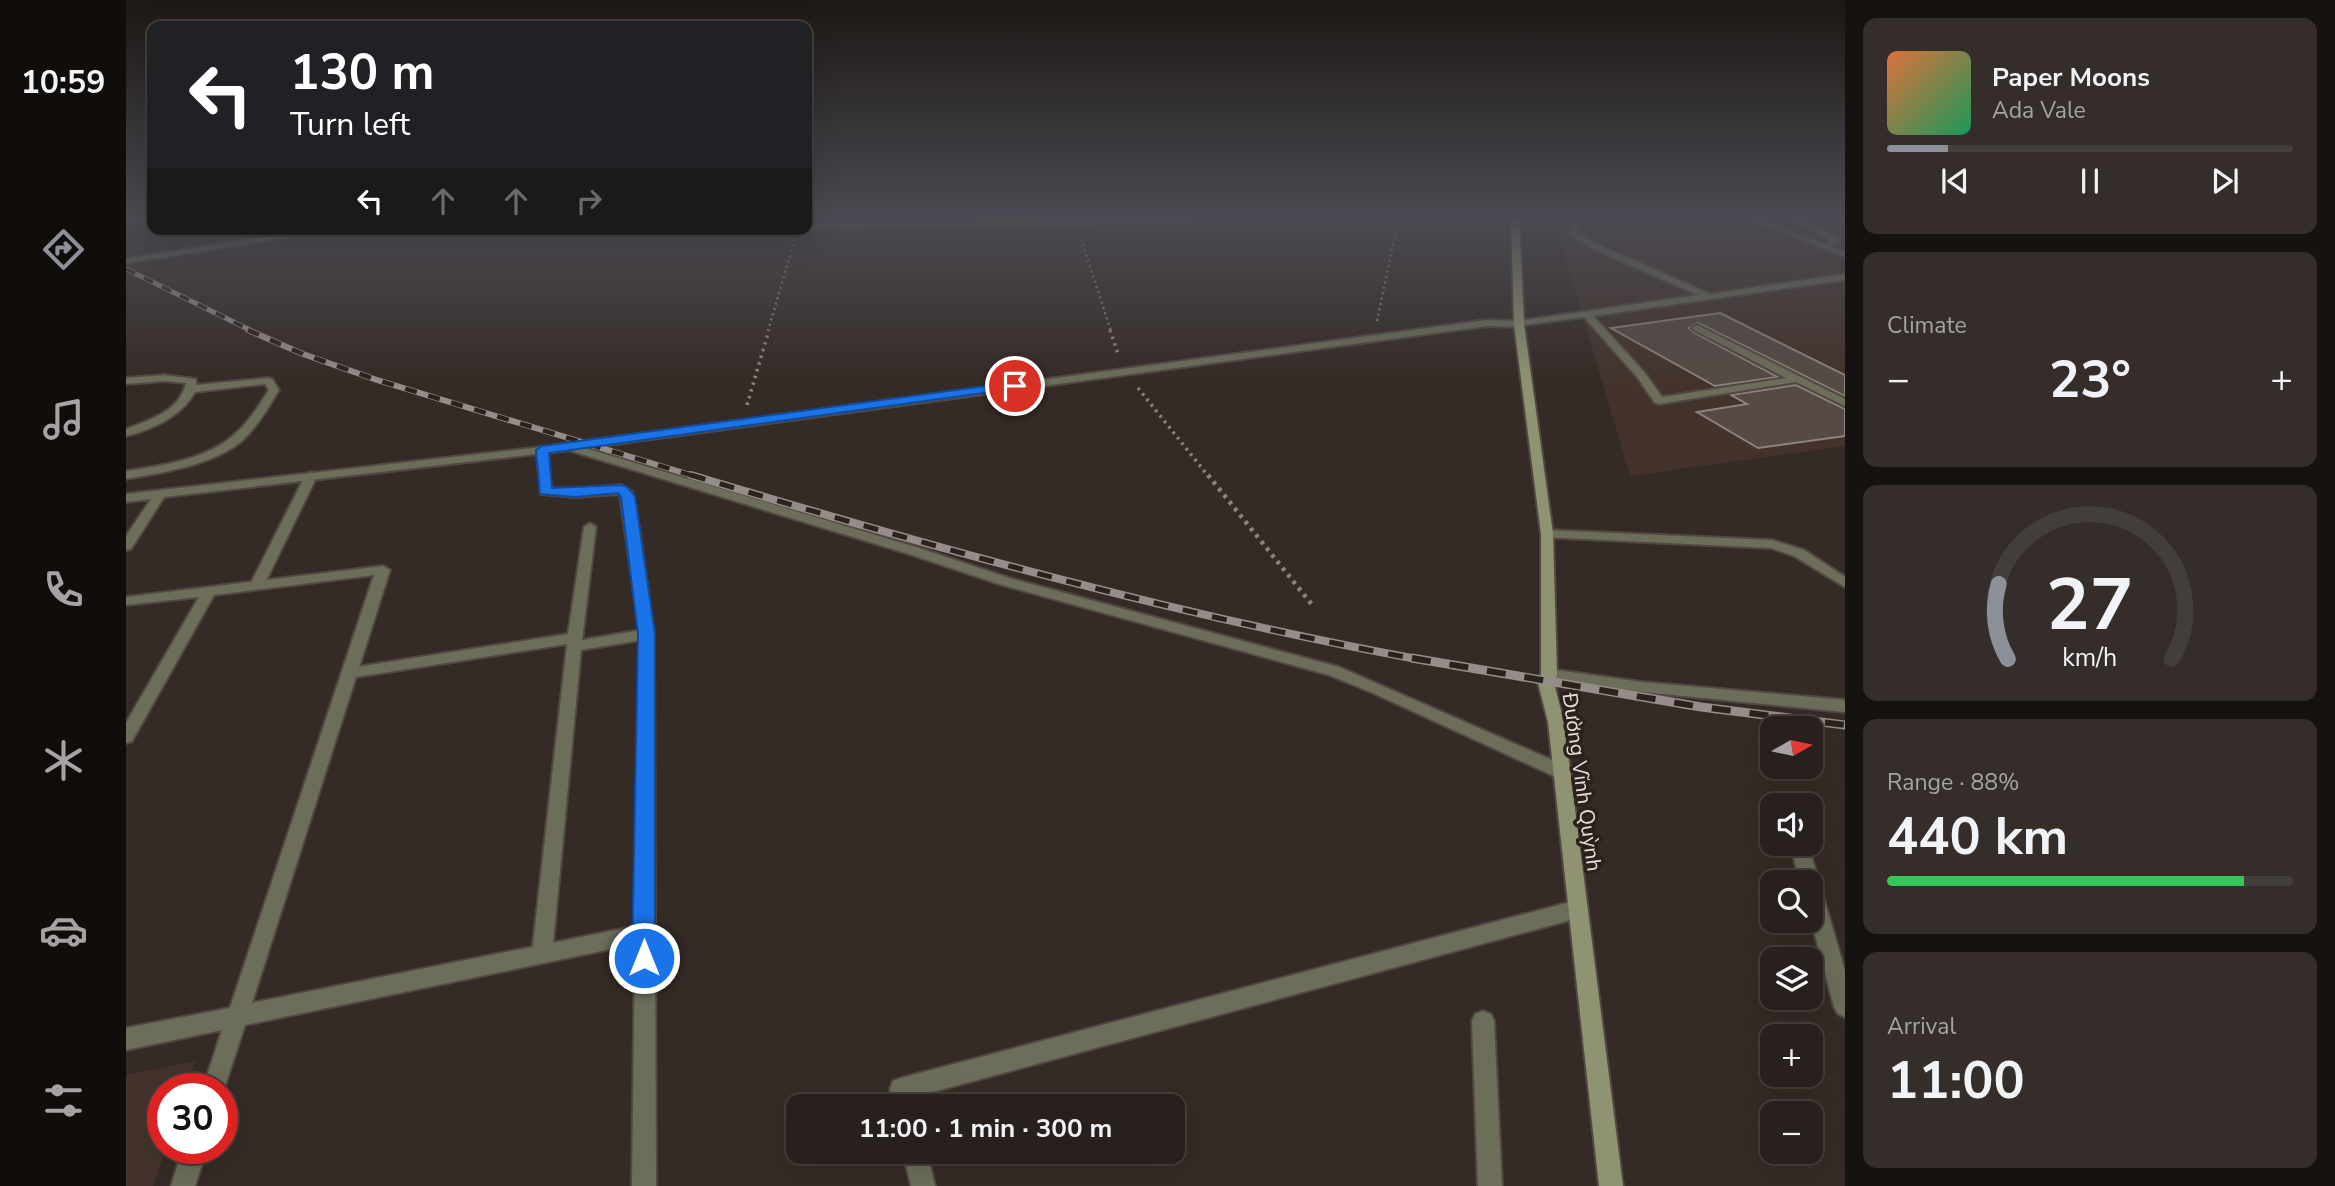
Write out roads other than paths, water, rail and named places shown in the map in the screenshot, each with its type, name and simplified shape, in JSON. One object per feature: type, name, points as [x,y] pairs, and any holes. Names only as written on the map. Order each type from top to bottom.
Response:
[{"type":"street","name":"Đường Vĩnh Quỳnh","points":[[1517,271],[1519,324],[1547,534],[1549,674],[1546,683],[1556,722],[1611,1186]]},
{"type":"street","points":[[1651,271],[1708,297]]},
{"type":"street","points":[[126,498],[542,450],[1486,323],[1519,324],[1845,276]]},
{"type":"street","points":[[1587,315],[1641,374],[1659,401],[1797,379]]},
{"type":"street","points":[[1697,328],[1845,403]]},
{"type":"street","points":[[126,381],[183,379],[192,382],[192,389],[173,412],[126,433]]},
{"type":"street","points":[[126,475],[197,457],[236,441],[274,390],[268,381],[192,389]]},
{"type":"street","points":[[565,446],[914,551],[1004,581],[1334,671],[1562,772]]},
{"type":"street","points":[[542,450],[545,491],[575,493],[621,489],[626,492],[647,634],[643,1186]]},
{"type":"street","points":[[257,585],[311,476]]},
{"type":"street","points":[[126,546],[160,494]]},
{"type":"street","points":[[542,954],[574,642],[590,527]]},
{"type":"street","points":[[1547,534],[1772,544],[1799,553],[1845,583]]},
{"type":"street","points":[[126,601],[383,570],[219,1073]]},
{"type":"street","points":[[126,737],[211,590]]},
{"type":"street","points":[[350,673],[647,634]]},
{"type":"street","points":[[1549,674],[1642,687],[1845,706]]},
{"type":"street","points":[[902,1094],[901,1088],[1578,909]]},
{"type":"street","points":[[1823,929],[1845,1007]]},
{"type":"street","points":[[126,1039],[644,933]]},
{"type":"street","points":[[1483,1021],[1490,1186]]},
{"type":"street","points":[[183,1186],[190,1164]]},
{"type":"street","points":[[918,1164],[923,1186]]},
{"type":"railway","points":[[131,271],[252,331]]},
{"type":"railway","points":[[248,330],[303,354],[377,380],[697,477]]},
{"type":"railway","points":[[691,475],[1054,578],[1237,622],[1422,660]]},
{"type":"railway","points":[[1412,658],[1701,707],[1845,725]]}]
